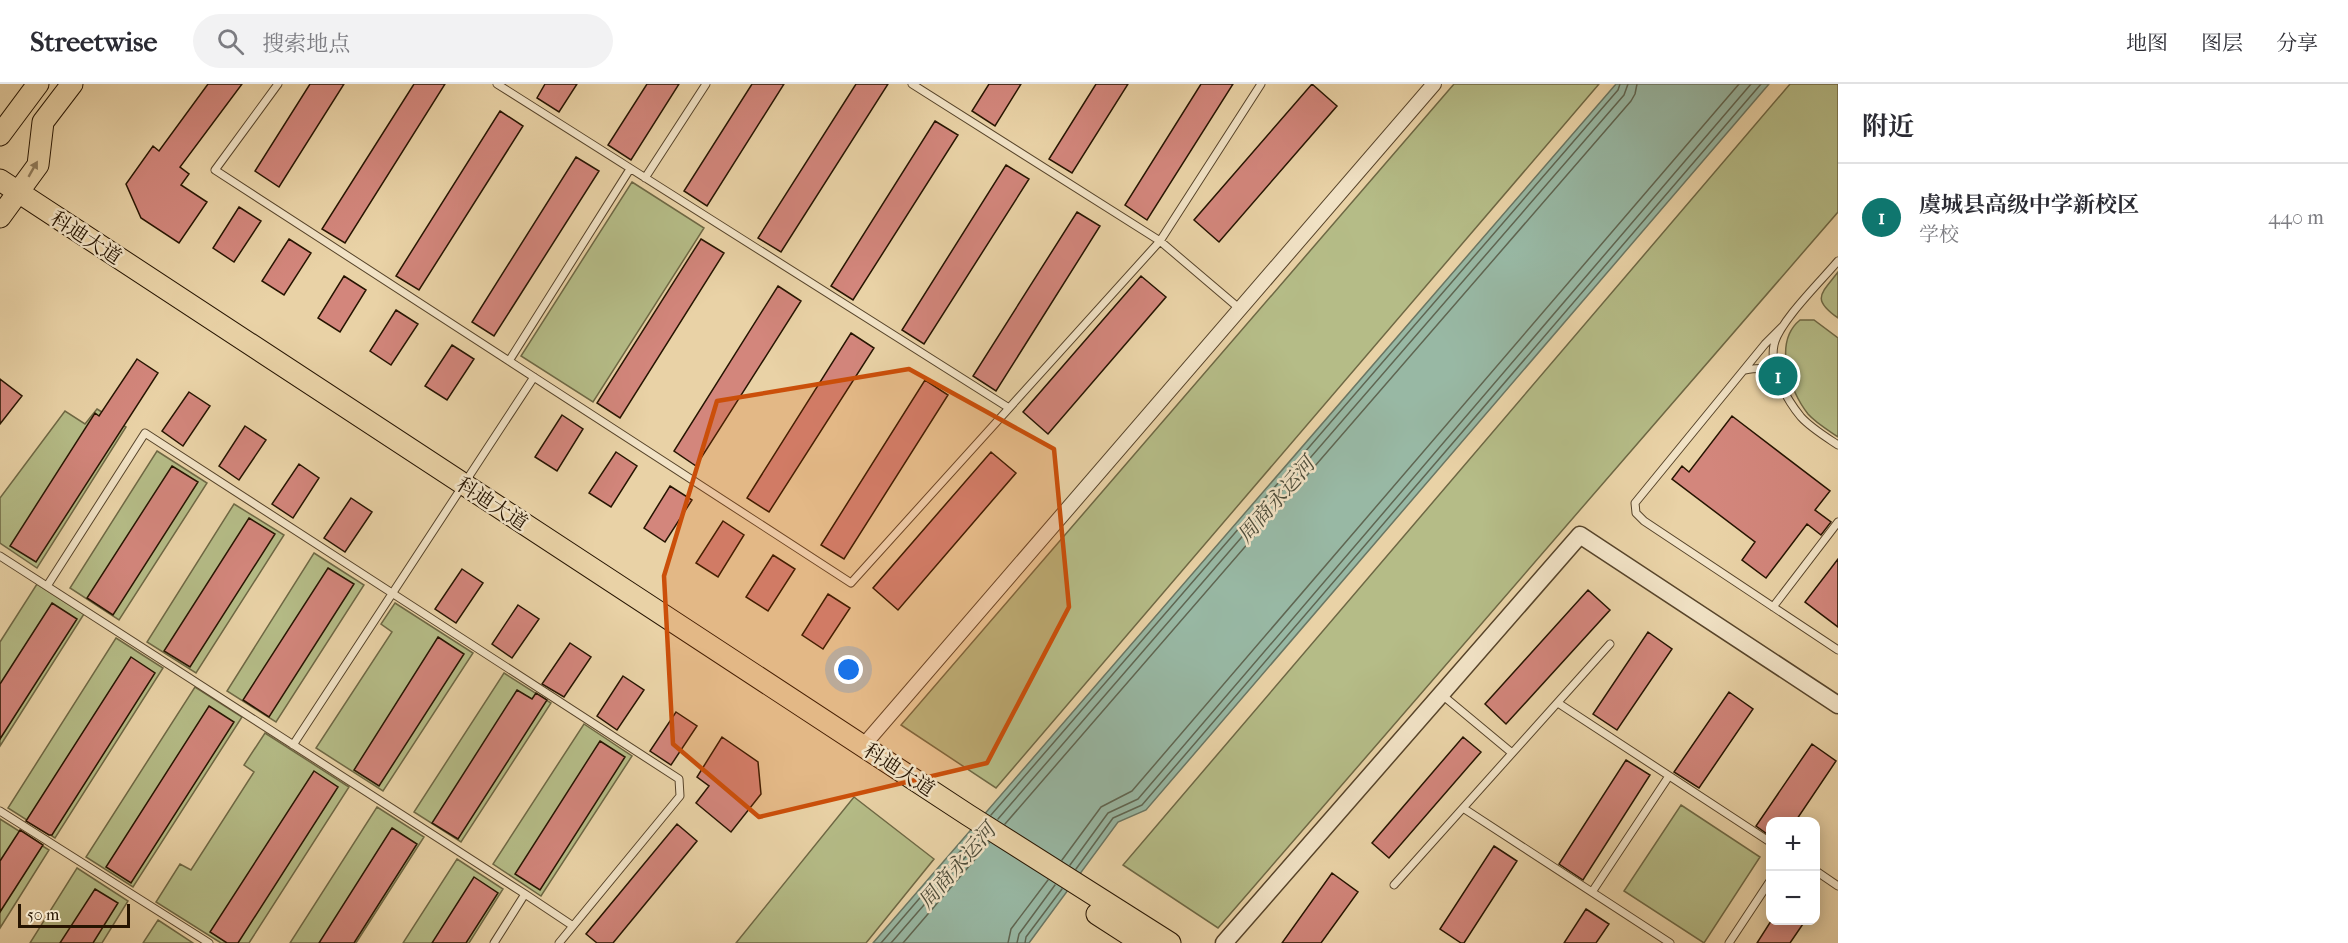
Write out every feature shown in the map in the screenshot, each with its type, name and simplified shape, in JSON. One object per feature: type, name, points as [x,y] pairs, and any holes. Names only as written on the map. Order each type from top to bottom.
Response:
[{"type":"main road","points":[[0,135],[38,84]]},
{"type":"main road","points":[[6,198],[38,165],[43,122],[72,84]]},
{"type":"main road","name":"科迪大道","points":[[6,198],[863,746],[964,819]]},
{"type":"main road","name":"科迪大道","points":[[460,490],[964,819]]},
{"type":"main road","points":[[964,819],[1085,898],[1142,943]]},
{"type":"main road","points":[[1085,898],[1170,943]]},
{"type":"street","points":[[863,746],[1434,84]]},
{"type":"street","points":[[1224,943],[1580,535],[1838,705]]},
{"type":"lane","points":[[278,84],[215,170],[851,583],[1160,241],[1262,84]]},
{"type":"lane","points":[[497,84],[1009,408]]},
{"type":"lane","points":[[645,178],[706,84]]},
{"type":"lane","points":[[912,84],[1160,241],[1240,309]]},
{"type":"lane","points":[[509,361],[630,169]]},
{"type":"lane","points":[[1838,261],[1635,502],[1636,513],[1644,521],[1838,650]]},
{"type":"lane","points":[[1783,326],[1774,345],[1774,364],[1790,402],[1803,419],[1838,446]]},
{"type":"lane","points":[[1745,370],[1758,368],[1778,374]]},
{"type":"lane","points":[[293,745],[534,377]]},
{"type":"lane","points":[[46,586],[145,433],[679,779],[680,796],[559,943]]},
{"type":"lane","points":[[1773,607],[1838,522]]},
{"type":"lane","points":[[0,556],[573,926]]},
{"type":"lane","points":[[1394,885],[1611,644]]},
{"type":"lane","points":[[1441,694],[1512,753]]},
{"type":"lane","points":[[1558,703],[1766,839]]},
{"type":"lane","points":[[1592,892],[1669,776]]},
{"type":"lane","points":[[1463,808],[1670,943]]},
{"type":"lane","points":[[0,811],[209,943]]},
{"type":"lane","points":[[1820,874],[1838,886]]},
{"type":"lane","points":[[1729,943],[1766,887]]},
{"type":"lane","points":[[494,943],[525,894]]},
{"type":"highlighted area","points":[[909,369],[1054,449],[1069,607],[987,763],[759,817],[673,744],[664,576],[717,401]]},
{"type":"green space","points":[[1454,84],[1599,84],[996,788],[901,725]]},
{"type":"green space","points":[[1790,84],[1838,84],[1838,212],[1218,928],[1123,865]]},
{"type":"green space","points":[[632,182],[704,228],[593,402],[521,356]]},
{"type":"green space","points":[[1838,272],[1838,318],[1824,306],[1822,296],[1823,291]]},
{"type":"green space","points":[[1800,320],[1814,320],[1838,338],[1838,437],[1808,414],[1790,380],[1786,353],[1787,341],[1792,329]]},
{"type":"green space","points":[[97,409],[126,427],[37,568],[0,543],[0,498],[65,411],[85,424]]},
{"type":"green space","points":[[157,451],[207,483],[119,620],[70,588]]},
{"type":"green space","points":[[234,504],[284,535],[196,673],[147,642]]},
{"type":"green space","points":[[314,553],[364,585],[276,722],[227,691]]},
{"type":"green space","points":[[37,584],[84,614],[0,746],[0,642]]},
{"type":"green space","points":[[395,603],[473,653],[383,791],[316,748],[392,632],[381,624]]},
{"type":"green space","points":[[116,638],[163,668],[55,838],[8,808]]},
{"type":"green space","points":[[504,673],[551,703],[461,842],[414,812]]},
{"type":"green space","points":[[195,687],[242,717],[133,887],[86,857]]},
{"type":"green space","points":[[584,724],[632,756],[541,896],[493,864]]},
{"type":"green space","points":[[265,733],[349,787],[249,943],[221,943],[156,902],[180,864],[191,870],[254,772],[244,765]]},
{"type":"green space","points":[[854,797],[934,859],[866,943],[736,943]]},
{"type":"green space","points":[[1681,805],[1760,857],[1704,943],[1624,891]]},
{"type":"green space","points":[[377,807],[424,837],[356,943],[290,943]]},
{"type":"green space","points":[[0,819],[49,850],[0,928]]},
{"type":"green space","points":[[457,859],[503,889],[469,943],[403,943]]},
{"type":"green space","points":[[77,868],[128,901],[102,943],[30,943]]},
{"type":"green space","points":[[158,920],[193,943],[143,943]]},
{"type":"water","name":"周商永运河","points":[[1616,84],[1769,84],[1146,810],[1118,822],[1029,943],[873,943]]},
{"type":"building","points":[[208,84],[242,84],[180,167],[189,174],[181,185],[207,202],[179,243],[141,218],[126,184],[153,146],[159,151]]},
{"type":"building","points":[[310,84],[344,84],[279,187],[255,171]]},
{"type":"building","points":[[414,84],[445,84],[345,243],[322,229]]},
{"type":"building","points":[[545,84],[577,84],[559,112],[537,98]]},
{"type":"building","points":[[647,84],[679,84],[631,160],[608,145]]},
{"type":"building","points":[[752,84],[784,84],[707,206],[684,191]]},
{"type":"building","points":[[856,84],[888,84],[781,252],[758,238]]},
{"type":"building","points":[[989,84],[1021,84],[995,126],[972,111]]},
{"type":"building","points":[[1096,84],[1128,84],[1072,173],[1049,159]]},
{"type":"building","points":[[1201,84],[1233,84],[1147,220],[1125,205]]},
{"type":"building","points":[[1312,84],[1337,106],[1219,242],[1194,220]]},
{"type":"building","points":[[500,111],[523,126],[419,290],[396,276]]},
{"type":"building","points":[[935,121],[958,135],[853,300],[831,286]]},
{"type":"building","points":[[576,157],[599,171],[494,336],[472,322]]},
{"type":"building","points":[[1006,165],[1029,179],[924,344],[902,330]]},
{"type":"building","points":[[239,207],[261,221],[234,262],[213,248]]},
{"type":"building","points":[[1077,212],[1100,226],[996,391],[973,376]]},
{"type":"building","points":[[289,239],[311,253],[284,295],[262,281]]},
{"type":"building","points":[[701,239],[724,253],[620,418],[597,403]]},
{"type":"building","points":[[344,276],[366,290],[340,332],[318,318]]},
{"type":"building","points":[[1141,276],[1166,297],[1048,434],[1023,412]]},
{"type":"building","points":[[778,286],[801,301],[696,466],[674,451]]},
{"type":"building","points":[[396,310],[418,324],[391,365],[370,351]]},
{"type":"building","points":[[851,333],[874,348],[769,512],[747,498]]},
{"type":"building","points":[[452,345],[474,359],[447,400],[425,386]]},
{"type":"building","points":[[137,359],[158,373],[36,562],[10,546],[95,413],[99,416]]},
{"type":"building","points":[[0,379],[22,396],[0,424]]},
{"type":"building","points":[[925,380],[948,395],[844,559],[821,545]]},
{"type":"building","points":[[189,392],[210,406],[183,446],[162,431]]},
{"type":"building","points":[[562,415],[583,429],[557,471],[535,457]]},
{"type":"building","points":[[1732,416],[1830,491],[1815,510],[1831,522],[1821,535],[1807,524],[1766,578],[1742,560],[1755,542],[1672,479],[1682,466],[1689,472]]},
{"type":"building","points":[[245,426],[266,440],[239,480],[219,466]]},
{"type":"building","points":[[616,452],[637,466],[611,507],[589,493]]},
{"type":"building","points":[[991,452],[1016,473],[898,610],[873,588]]},
{"type":"building","points":[[299,464],[319,478],[293,518],[272,504]]},
{"type":"building","points":[[172,466],[198,482],[113,615],[87,598]]},
{"type":"building","points":[[670,486],[692,500],[665,542],[644,528]]},
{"type":"building","points":[[351,498],[372,512],[345,552],[324,538]]},
{"type":"building","points":[[249,518],[275,534],[190,667],[164,651]]},
{"type":"building","points":[[723,521],[744,535],[718,577],[696,563]]},
{"type":"building","points":[[773,555],[795,569],[768,611],[746,597]]},
{"type":"building","points":[[1838,559],[1838,627],[1805,602]]},
{"type":"building","points":[[328,568],[354,584],[269,717],[243,700]]},
{"type":"building","points":[[462,569],[483,583],[456,623],[435,609]]},
{"type":"building","points":[[1588,590],[1610,610],[1506,724],[1485,704]]},
{"type":"building","points":[[828,594],[850,608],[823,649],[802,635]]},
{"type":"building","points":[[52,603],[77,619],[0,739],[0,684]]},
{"type":"building","points":[[518,605],[539,619],[512,658],[492,644]]},
{"type":"building","points":[[1648,632],[1672,649],[1617,730],[1593,714]]},
{"type":"building","points":[[438,637],[464,654],[379,786],[354,770]]},
{"type":"building","points":[[570,643],[591,657],[564,697],[542,684]]},
{"type":"building","points":[[131,657],[155,673],[52,835],[49,835],[26,821]]},
{"type":"building","points":[[623,676],[644,690],[617,730],[597,716]]},
{"type":"building","points":[[517,690],[532,699],[536,693],[547,700],[458,839],[432,823]]},
{"type":"building","points":[[1729,692],[1753,709],[1699,788],[1674,772]]},
{"type":"building","points":[[209,706],[234,722],[131,883],[106,867]]},
{"type":"building","points":[[676,712],[697,726],[671,765],[650,751]]},
{"type":"building","points":[[722,737],[758,762],[761,794],[731,832],[696,803],[709,786],[697,777]]},
{"type":"building","points":[[1463,737],[1481,752],[1389,858],[1372,843]]},
{"type":"building","points":[[600,741],[625,757],[540,890],[515,874]]},
{"type":"building","points":[[1812,744],[1836,761],[1798,817],[1766,817],[1766,833],[1756,826]]},
{"type":"building","points":[[1626,760],[1650,775],[1583,880],[1559,864]]},
{"type":"building","points":[[314,771],[338,787],[238,943],[227,943],[210,932]]},
{"type":"building","points":[[677,824],[697,841],[613,943],[597,943],[586,934]]},
{"type":"building","points":[[392,828],[417,844],[354,943],[319,943]]},
{"type":"building","points":[[20,830],[43,845],[0,912],[0,861]]},
{"type":"building","points":[[1494,846],[1517,861],[1464,943],[1461,943],[1440,929]]},
{"type":"building","points":[[1332,873],[1358,892],[1321,943],[1282,943]]},
{"type":"building","points":[[474,877],[498,893],[466,943],[432,943]]},
{"type":"building","points":[[95,889],[118,903],[93,943],[60,943]]},
{"type":"building","points":[[1586,909],[1609,924],[1596,943],[1564,943]]},
{"type":"building","points":[[1768,925],[1802,925],[1790,943],[1757,943]]},
{"type":"place","name":"虞城县高级中学新校区","points":[[1778,376]]}]
